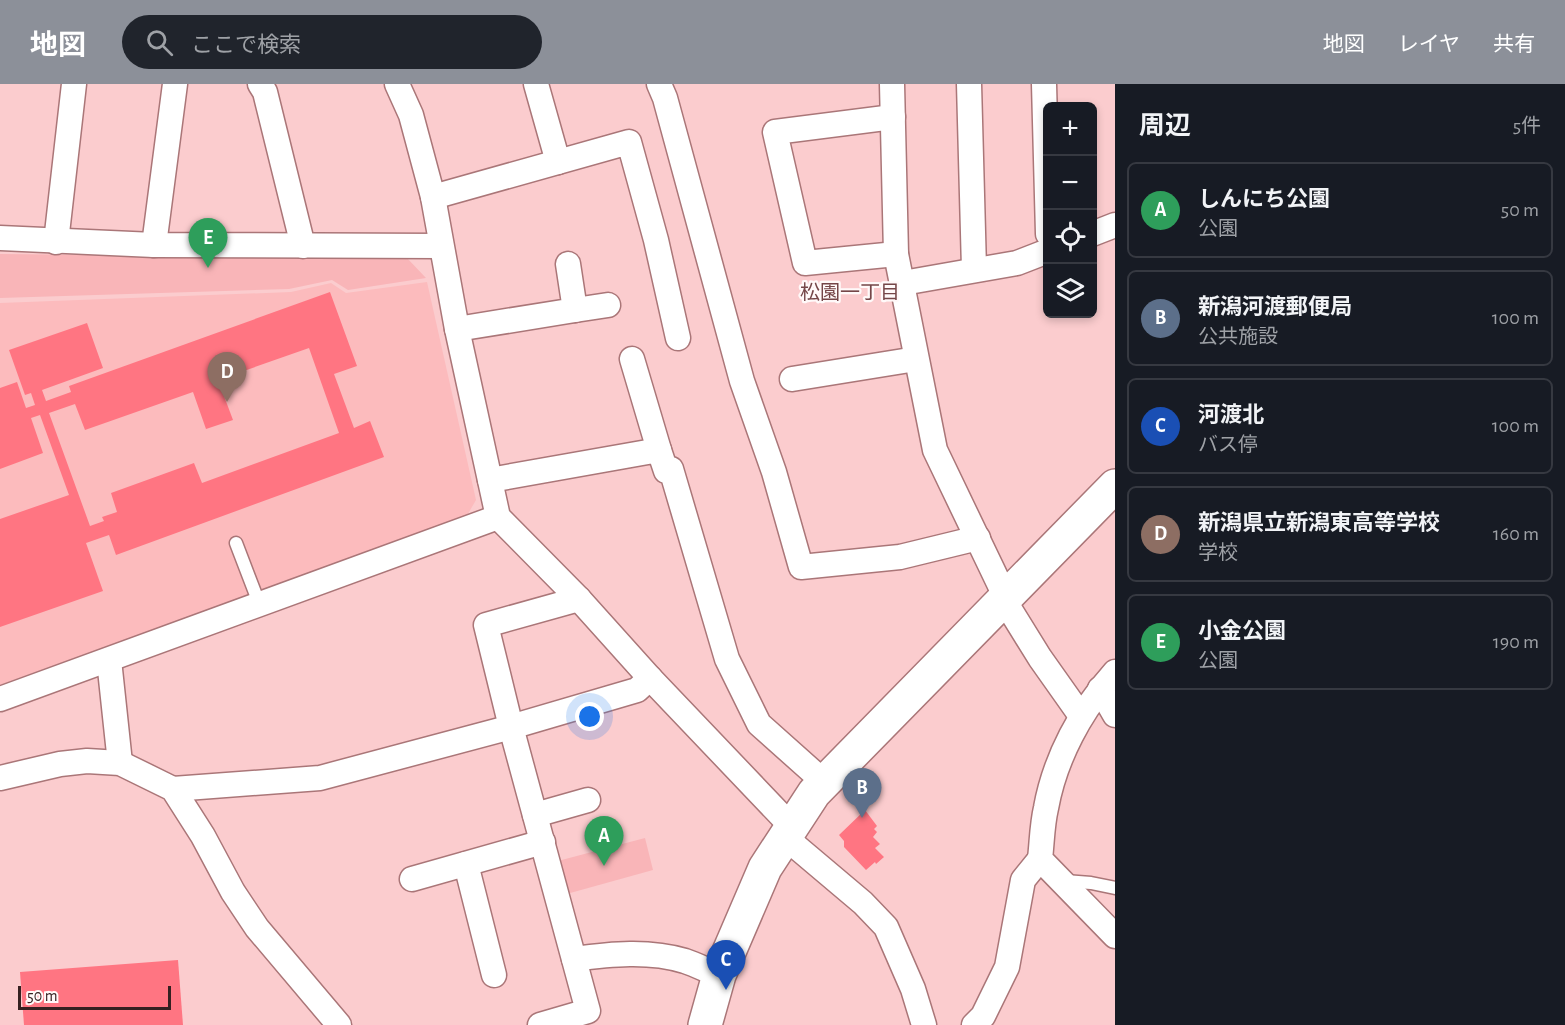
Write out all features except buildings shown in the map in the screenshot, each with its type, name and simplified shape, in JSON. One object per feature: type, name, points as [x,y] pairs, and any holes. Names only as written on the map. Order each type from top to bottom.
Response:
[{"type":"street","points":[[56,242],[74,84]]},
{"type":"street","points":[[154,245],[175,84]]},
{"type":"street","points":[[260,84],[265,92],[303,246]]},
{"type":"street","points":[[397,84],[411,116],[432,198],[498,517],[579,599],[789,832],[885,927],[913,989],[924,1025]]},
{"type":"street","points":[[536,84],[558,162]]},
{"type":"street","points":[[659,84],[665,98],[742,381],[774,472],[801,567],[900,557],[978,538]]},
{"type":"street","points":[[892,84],[896,254],[935,450],[1005,599],[1040,658],[1081,716]]},
{"type":"street","points":[[969,84],[974,269]]},
{"type":"street","points":[[1044,84],[1047,210]]},
{"type":"street","points":[[893,117],[776,132],[805,263],[896,254]]},
{"type":"street","points":[[432,198],[630,142],[656,240],[678,338]]},
{"type":"street","points":[[1097,232],[1115,225]]},
{"type":"street","points":[[0,238],[154,245],[441,246]]},
{"type":"street","points":[[903,283],[1017,262],[1043,252]]},
{"type":"street","points":[[568,264],[575,310]]},
{"type":"street","points":[[458,329],[608,305]]},
{"type":"street","points":[[632,359],[666,471],[671,469],[728,659],[759,724],[824,782]]},
{"type":"street","points":[[792,379],[916,359]]},
{"type":"street","points":[[490,480],[659,450]]},
{"type":"street","points":[[705,1025],[719,975],[765,868],[824,782],[1115,486]]},
{"type":"street","points":[[0,699],[498,517]]},
{"type":"street","points":[[540,1025],[588,1011],[511,727],[486,625],[579,599]]},
{"type":"street","points":[[109,660],[120,763]]},
{"type":"street","points":[[0,778],[60,764],[87,761],[120,763],[173,789],[320,778],[511,727],[637,690],[650,678]]},
{"type":"street","points":[[974,1025],[983,1016],[1007,967],[1023,880],[1040,859],[1046,808],[1054,777],[1081,716],[1107,681]]},
{"type":"street","points":[[1107,681],[1115,715]]},
{"type":"street","points":[[173,789],[203,836],[233,892],[257,928],[339,1025]]},
{"type":"street","points":[[535,815],[588,800]]},
{"type":"street","points":[[412,879],[543,842]]},
{"type":"street","points":[[1040,859],[1115,936]]},
{"type":"street","points":[[466,864],[494,975]]},
{"type":"street","points":[[574,959],[612,954],[643,954],[684,961],[719,975]]},
{"type":"lane","points":[[236,543],[259,603]]},
{"type":"lane","points":[[1061,881],[1091,883],[1115,888]]},
{"type":"shaded area","points":[[0,254],[407,258],[426,278],[348,290],[332,280],[289,289],[0,298]]},
{"type":"shaded area","points":[[427,282],[476,500],[465,519],[0,685],[0,303],[291,292],[331,283],[346,293]]},
{"type":"shaded area","points":[[645,838],[653,870],[563,895],[554,862]]},
{"type":"place","name":"小金公園","points":[[208,268]]},
{"type":"place","name":"新潟県立新潟東高等学校","points":[[227,402]]},
{"type":"place","name":"新潟河渡郵便局","points":[[862,818]]},
{"type":"place","name":"しんにち公園","points":[[604,866]]},
{"type":"place","name":"河渡北","points":[[726,990]]},
{"type":"district","name":"松園一丁目","points":[[850,293]]}]
